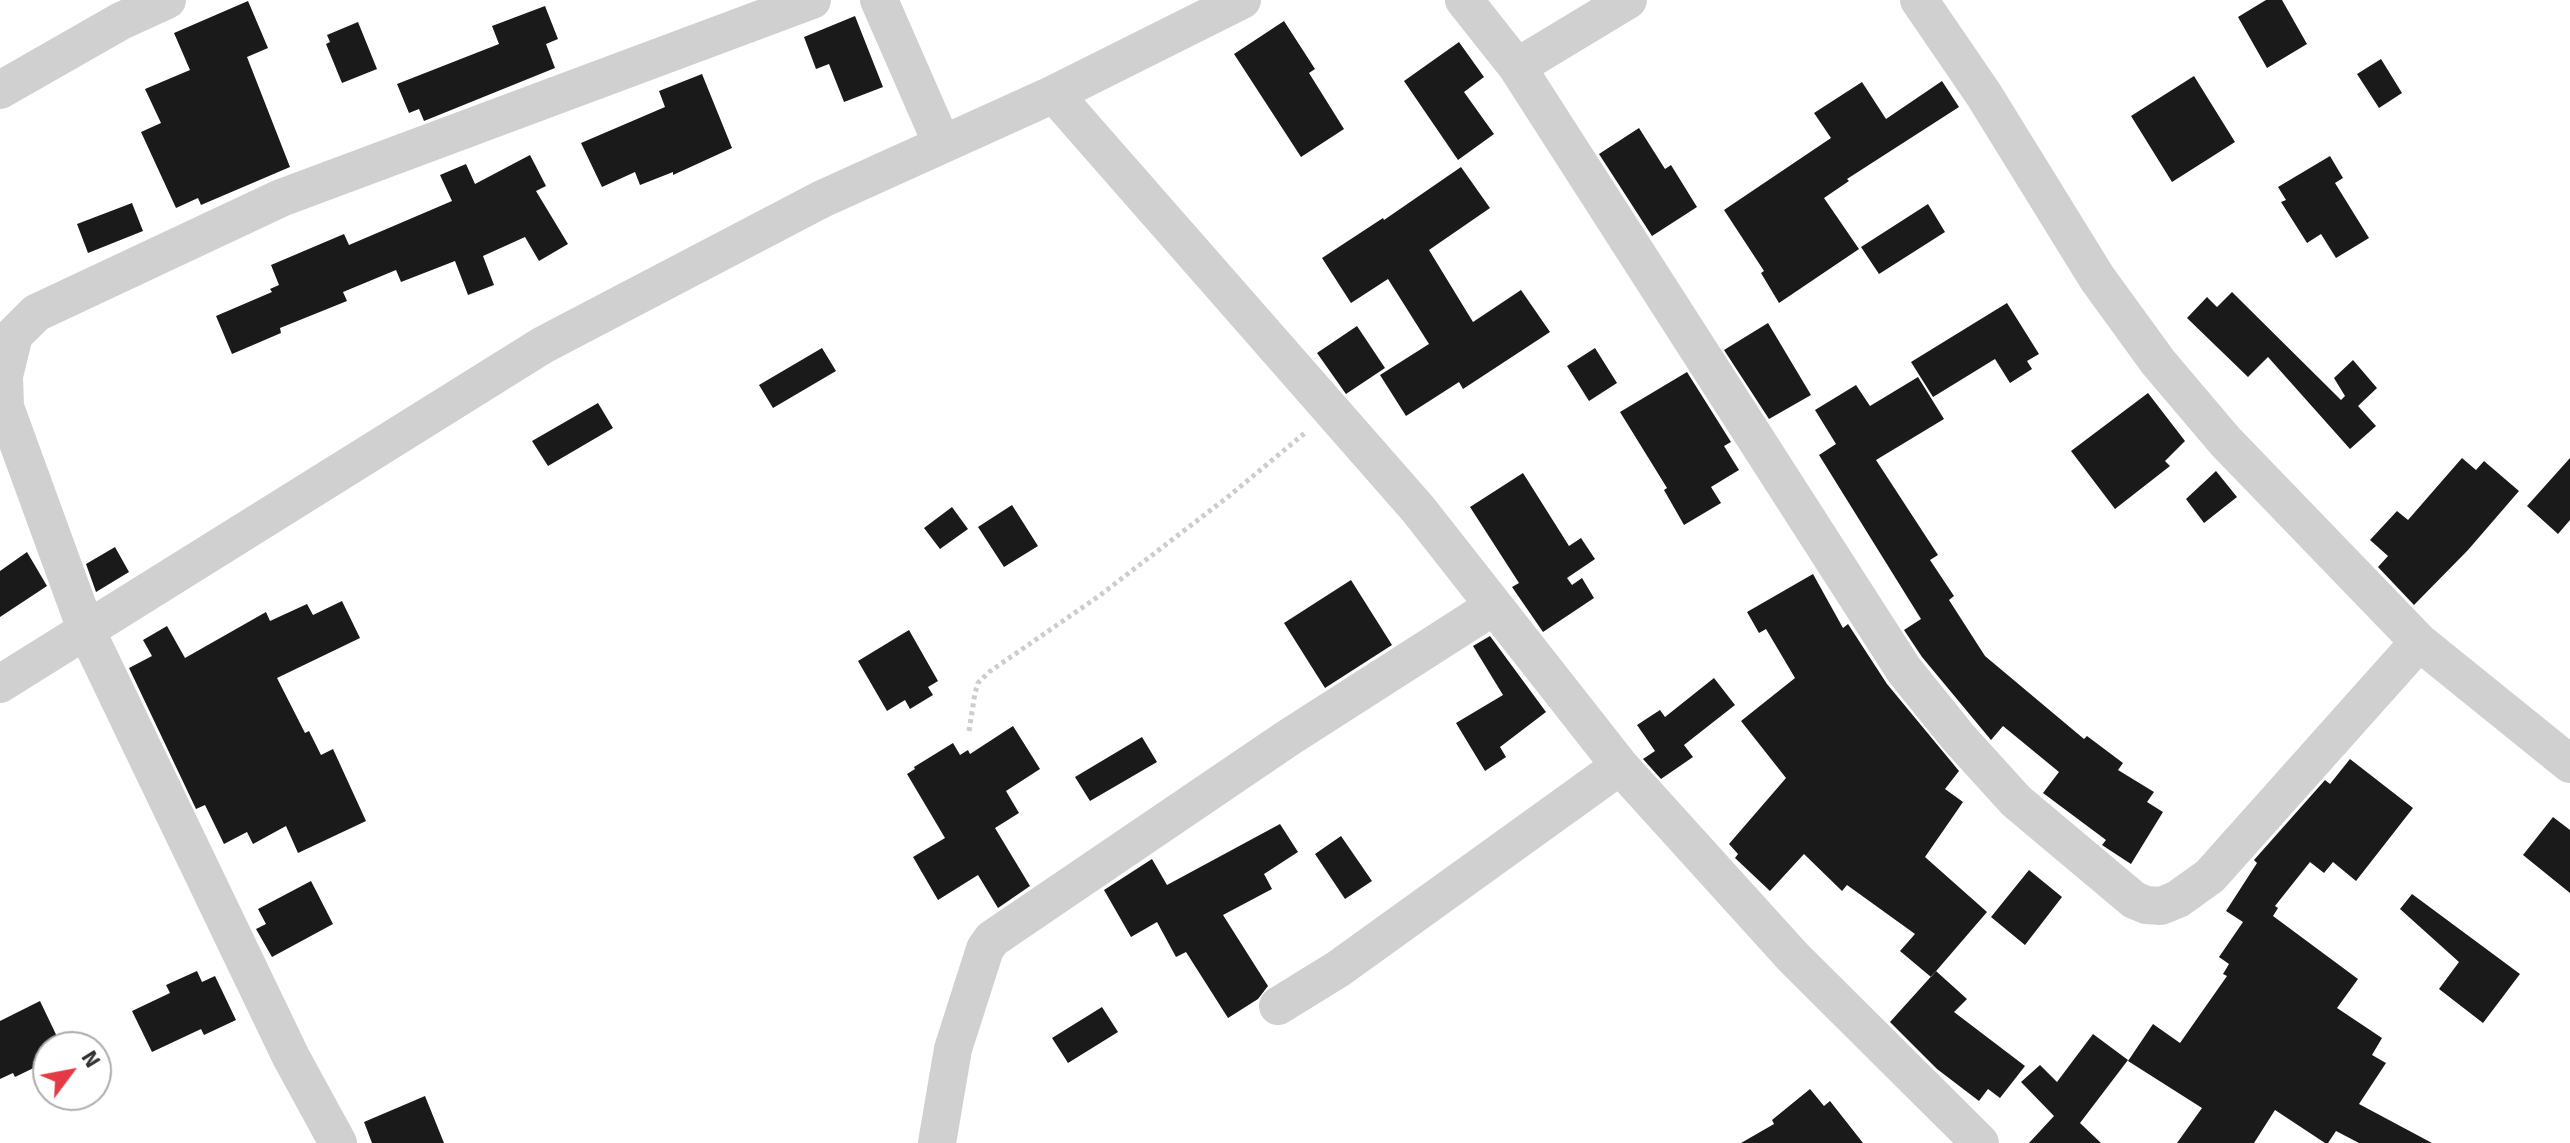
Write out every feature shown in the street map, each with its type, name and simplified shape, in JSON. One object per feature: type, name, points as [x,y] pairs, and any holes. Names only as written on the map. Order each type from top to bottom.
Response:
[{"type":"street","points":[[0,90],[121,21],[167,0]]},
{"type":"street","points":[[338,1143],[291,1057],[87,632],[5,407],[4,376],[14,335],[36,313],[281,198],[812,0]]},
{"type":"street","points":[[879,0],[942,144]]},
{"type":"street","points":[[0,684],[543,345],[822,199],[1054,94],[1242,0]]},
{"type":"street","points":[[1464,0],[1517,67],[1648,276],[1904,670],[1958,737],[2016,801],[2134,900],[2161,906],[2178,899],[2210,876],[2419,642]]},
{"type":"street","points":[[1517,67],[1628,0]]},
{"type":"street","points":[[1919,0],[1984,95],[2097,278],[2158,362],[2225,441],[2419,642],[2570,764]]},
{"type":"street","points":[[1054,94],[1418,509],[1620,766],[1793,957],[1976,1141]]},
{"type":"street","points":[[937,1143],[953,1049],[985,949],[992,939],[1288,738],[1494,606]]},
{"type":"street","points":[[1278,1006],[1351,960],[1620,766]]},
{"type":"path","points":[[969,731],[978,683],[989,672],[1111,587],[1229,496],[1331,411]]},
{"type":"building","points":[[2266,0],[2282,0],[2307,44],[2267,68],[2238,17]]},
{"type":"building","points":[[248,1],[268,48],[247,57],[290,167],[201,205],[198,198],[176,208],[141,132],[161,123],[145,89],[190,70],[174,33]]},
{"type":"building","points":[[545,6],[558,39],[546,44],[555,68],[424,121],[419,109],[409,113],[397,84],[499,44],[492,26]]},
{"type":"building","points":[[855,16],[883,87],[844,102],[829,64],[816,69],[804,37]]},
{"type":"building","points":[[1284,21],[1315,69],[1309,73],[1344,129],[1301,157],[1234,54]]},
{"type":"building","points":[[358,22],[377,69],[342,83],[326,44],[330,42],[327,35]]},
{"type":"building","points":[[1459,42],[1484,77],[1464,92],[1494,134],[1458,160],[1404,81]]},
{"type":"building","points":[[2381,59],[2402,93],[2379,108],[2357,74]]},
{"type":"building","points":[[702,74],[732,148],[673,175],[673,172],[640,185],[635,172],[602,187],[581,143],[665,107],[659,91]]},
{"type":"building","points":[[2194,76],[2235,142],[2172,182],[2131,116]]},
{"type":"building","points":[[1942,81],[1959,107],[1847,179],[1849,181],[1824,198],[1859,249],[1779,303],[1761,273],[1764,271],[1724,210],[1831,138],[1814,113],[1862,82],[1886,119]]},
{"type":"building","points":[[1639,128],[1665,169],[1671,165],[1697,207],[1652,236],[1599,154]]},
{"type":"building","points":[[530,155],[546,186],[536,191],[568,244],[539,261],[525,237],[483,256],[494,285],[468,295],[455,261],[401,282],[396,270],[343,292],[347,301],[280,328],[281,333],[232,354],[216,316],[272,292],[270,289],[279,285],[271,265],[344,234],[349,245],[452,201],[440,175],[466,164],[475,184]]},
{"type":"building","points":[[2330,156],[2343,178],[2335,183],[2369,238],[2336,258],[2321,234],[2307,243],[2281,202],[2286,200],[2278,187]]},
{"type":"building","points":[[1461,167],[1490,208],[1429,250],[1473,322],[1521,290],[1550,332],[1463,389],[1459,382],[1406,416],[1380,375],[1429,344],[1388,279],[1351,303],[1322,258]]},
{"type":"building","points":[[132,203],[143,231],[88,253],[77,224]]},
{"type":"building","points":[[1928,204],[1945,232],[1879,274],[1861,247]]},
{"type":"building","points":[[2232,292],[2341,400],[2345,396],[2334,378],[2353,360],[2377,388],[2358,406],[2376,426],[2350,449],[2268,357],[2248,377],[2187,318],[2207,297],[2217,307]]},
{"type":"building","points":[[2007,303],[2039,354],[2027,361],[2032,369],[2010,383],[1995,359],[1933,397],[1911,362]]},
{"type":"building","points":[[1768,323],[1811,395],[1769,419],[1724,350]]},
{"type":"building","points":[[1357,326],[1385,368],[1346,394],[1317,353]]},
{"type":"building","points":[[822,348],[836,371],[773,408],[759,385]]},
{"type":"building","points":[[1595,348],[1617,383],[1589,401],[1567,366]]},
{"type":"building","points":[[1687,372],[1731,442],[1724,446],[1739,470],[1711,487],[1721,503],[1684,525],[1664,490],[1667,488],[1620,412]]},
{"type":"building","points":[[1918,377],[1944,419],[1876,460],[1938,555],[1930,560],[1954,596],[1949,600],[1985,656],[2084,739],[2087,736],[2123,763],[2118,770],[2154,792],[2147,802],[2163,812],[2131,864],[2102,845],[2106,840],[2043,793],[2059,772],[2003,726],[1991,740],[1922,657],[1904,630],[1921,619],[1819,455],[1836,444],[1815,410],[1856,385],[1870,406]]},
{"type":"building","points":[[2148,393],[2185,441],[2165,461],[2170,466],[2115,509],[2071,451]]},
{"type":"building","points":[[598,403],[613,428],[548,466],[532,441]]},
{"type":"building","points":[[2462,458],[2476,470],[2484,461],[2519,491],[2468,550],[2414,605],[2378,567],[2388,556],[2370,540],[2397,511],[2408,520]]},
{"type":"building","points":[[2570,458],[2570,520],[2558,534],[2527,506]]},
{"type":"building","points":[[2216,471],[2237,497],[2204,523],[2186,499]]},
{"type":"building","points":[[1523,473],[1569,546],[1581,538],[1595,559],[1567,578],[1572,585],[1582,578],[1594,598],[1543,632],[1512,587],[1519,583],[1470,507]]},
{"type":"building","points":[[1012,505],[1038,546],[1004,567],[978,527]]},
{"type":"building","points":[[952,507],[968,529],[940,549],[924,528]]},
{"type":"building","points":[[115,547],[129,572],[96,592],[86,564]]},
{"type":"building","points":[[27,552],[47,586],[0,617],[0,571]]},
{"type":"building","points":[[1813,574],[1843,628],[1848,624],[1887,684],[1959,771],[1945,789],[1963,802],[1925,857],[1987,912],[1931,977],[1900,951],[1915,934],[1847,885],[1842,891],[1804,854],[1770,891],[1735,858],[1738,854],[1729,844],[1786,778],[1741,721],[1795,678],[1766,629],[1759,633],[1747,612]]},
{"type":"building","points":[[1351,580],[1392,645],[1325,688],[1284,623]]},
{"type":"building","points":[[342,601],[360,638],[277,678],[305,733],[309,731],[321,755],[333,749],[366,821],[298,853],[286,826],[253,844],[247,832],[224,844],[205,805],[196,809],[129,668],[152,656],[143,640],[167,626],[185,658],[266,612],[270,621],[307,604],[313,615]]},
{"type":"building","points":[[909,630],[938,681],[928,687],[933,695],[910,709],[905,700],[887,711],[858,661]]},
{"type":"building","points":[[1490,636],[1546,712],[1500,747],[1506,757],[1485,771],[1456,723],[1503,695],[1473,646]]},
{"type":"building","points":[[1714,678],[1735,705],[1684,745],[1693,757],[1661,779],[1643,759],[1655,751],[1637,725],[1660,710],[1665,717]]},
{"type":"building","points":[[1013,726],[1040,769],[1006,791],[1019,813],[995,828],[1030,886],[998,908],[978,875],[938,900],[913,857],[945,838],[907,774],[953,743],[960,755],[968,750],[970,754]]},
{"type":"building","points":[[1142,737],[1157,762],[1090,801],[1075,777]]},
{"type":"building","points":[[2350,759],[2413,808],[2356,881],[2333,862],[2324,873],[2310,862],[2275,906],[2278,908],[2273,916],[2358,979],[2337,1008],[2382,1038],[2372,1055],[2386,1063],[2359,1104],[2432,1143],[2359,1143],[2336,1131],[2325,1143],[2275,1110],[2254,1143],[2177,1143],[2202,1108],[2128,1061],[2153,1024],[2180,1043],[2227,976],[2223,974],[2229,964],[2219,957],[2243,922],[2226,911],[2257,863],[2254,860],[2325,780],[2330,784]]},
{"type":"building","points":[[2553,817],[2570,830],[2570,893],[2523,855]]},
{"type":"building","points":[[1280,824],[1298,852],[1264,874],[1272,889],[1223,915],[1268,986],[1258,999],[1228,1018],[1186,952],[1176,957],[1157,922],[1131,937],[1104,890],[1152,859],[1167,885]]},
{"type":"building","points":[[1341,836],[1372,881],[1345,899],[1315,854]]},
{"type":"building","points":[[2029,870],[2062,897],[2025,945],[1991,917]]},
{"type":"building","points":[[311,881],[333,924],[272,957],[256,929],[266,924],[258,909]]},
{"type":"building","points":[[2412,894],[2520,974],[2483,1023],[2439,989],[2459,962],[2400,909]]},
{"type":"building","points":[[197,971],[202,982],[215,976],[236,1020],[204,1035],[201,1029],[152,1052],[132,1011],[170,993],[166,985]]},
{"type":"building","points":[[1936,971],[1967,999],[1954,1012],[2025,1066],[2000,1098],[1988,1089],[1979,1101],[1937,1069],[1890,1022]]},
{"type":"building","points":[[40,1001],[54,1031],[32,1031],[32,1069],[15,1077],[13,1073],[0,1079],[0,1021]]},
{"type":"building","points":[[1102,1007],[1118,1032],[1068,1063],[1052,1038]]},
{"type":"building","points":[[2093,1034],[2128,1060],[2080,1123],[2101,1143],[2029,1143],[2054,1116],[2021,1082],[2040,1065],[2057,1082]]},
{"type":"building","points":[[1810,1089],[1824,1106],[1830,1101],[1863,1143],[1741,1143],[1774,1124],[1772,1120]]},
{"type":"building","points":[[425,1096],[444,1143],[372,1143],[364,1122]]}]
